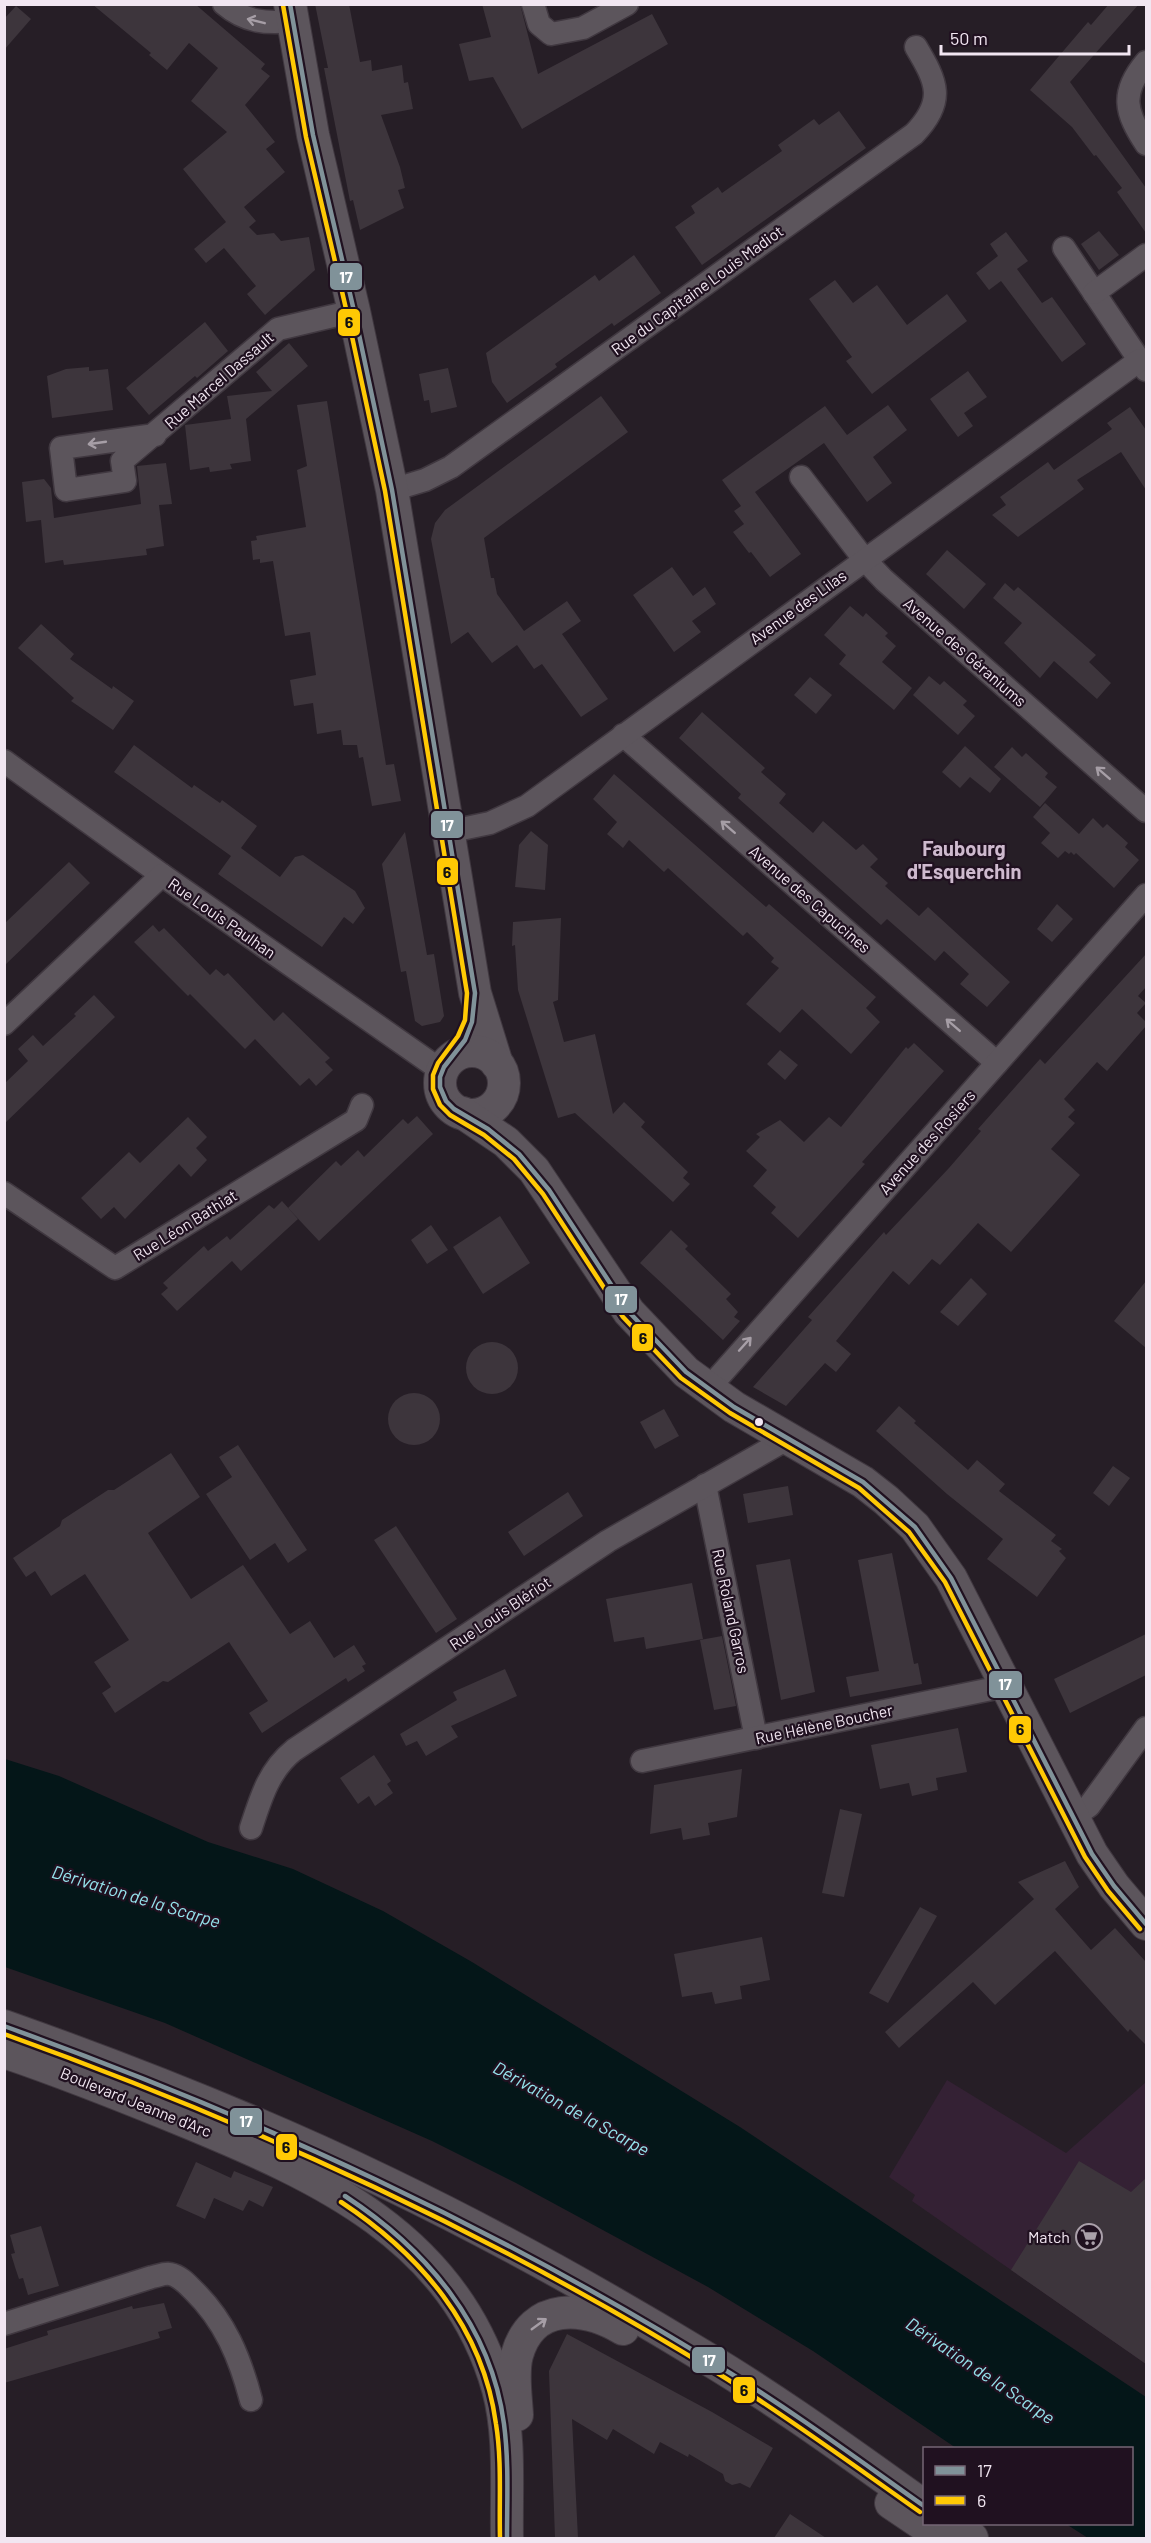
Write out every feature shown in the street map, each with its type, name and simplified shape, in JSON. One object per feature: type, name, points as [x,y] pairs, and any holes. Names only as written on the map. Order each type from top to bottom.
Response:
[{"type":"main road","points":[[291,13],[315,145],[354,311],[392,490],[475,993],[500,1076],[508,1120],[532,1156],[549,1190],[628,1312],[667,1355],[734,1407],[863,1482],[915,1527],[951,1578],[1072,1818],[1104,1873],[1146,1924]]},
{"type":"main road","points":[[475,993],[469,1030],[448,1064],[440,1087],[444,1097],[454,1109],[513,1148],[549,1190]]},
{"type":"main road","points":[[448,1064],[465,1052],[480,1052],[500,1076],[496,1103],[479,1114],[463,1113]]},
{"type":"main road","name":"Boulevard Jeanne d'Arc","points":[[4,2026],[174,2090],[387,2182],[568,2278],[705,2357],[784,2408],[923,2505]]},
{"type":"main road","name":"Boulevard Jeanne d'Arc","points":[[4,2052],[84,2080],[275,2160],[330,2188],[382,2222],[420,2257],[455,2298],[482,2346],[491,2369],[502,2408],[507,2538]]},
{"type":"main road","points":[[276,2134],[378,2198],[416,2229],[448,2263],[470,2290],[498,2343],[510,2375],[517,2416]]},
{"type":"main road","points":[[520,2538],[516,2358],[525,2336],[543,2320],[567,2312],[590,2314],[620,2327],[694,2371],[789,2432],[923,2524]]},
{"type":"main road","points":[[924,2525],[943,2538]]},
{"type":"main road","points":[[953,2525],[972,2538]]},
{"type":"street","points":[[224,4],[240,15],[261,23],[291,13]]},
{"type":"street","points":[[533,4],[537,19],[543,28],[556,34],[583,28],[627,4]]},
{"type":"street","name":"Rue du Capitaine Louis Madiot","points":[[392,490],[425,480],[451,467],[914,134],[925,123],[936,99],[936,85],[932,73],[916,47]]},
{"type":"street","points":[[1146,62],[1132,81],[1127,103],[1133,123],[1146,144]]},
{"type":"street","points":[[1064,248],[1143,365]]},
{"type":"street","points":[[1094,293],[1146,255]]},
{"type":"street","name":"Rue Marcel Dassault","points":[[155,435],[278,329],[354,311]]},
{"type":"street","name":"Avenue des Lilas","points":[[447,832],[490,823],[518,812],[864,559],[1143,365]]},
{"type":"street","name":"Avenue des Géraniums","points":[[801,477],[864,559],[892,588],[1146,811]]},
{"type":"street","name":"Avenue des Capucines","points":[[623,735],[998,1063]]},
{"type":"street","name":"Rue Louis Paulhan","points":[[4,761],[162,875],[448,1064]]},
{"type":"street","points":[[4,1024],[162,875]]},
{"type":"street","name":"Avenue des Rosiers","points":[[708,1389],[1146,895]]},
{"type":"street","name":"Rue Léon Bathiat","points":[[4,1193],[115,1268],[356,1120],[362,1105]]},
{"type":"street","name":"Rue Louis Blériot","points":[[251,1828],[270,1776],[294,1749],[608,1541],[789,1438]]},
{"type":"street","name":"Rue Roland Garros","points":[[705,1485],[753,1714],[756,1738]]},
{"type":"street","name":"Rue Hélène Boucher","points":[[642,1761],[1006,1686]]},
{"type":"street","points":[[1072,1818],[1089,1806],[1146,1728]]},
{"type":"street","points":[[4,2324],[152,2277],[169,2274],[177,2276],[206,2302],[230,2340],[242,2366],[251,2400]]},
{"type":"shaded area","points":[[947,2080],[1066,2153],[1146,2082],[1146,2364],[912,2201],[915,2195],[889,2177]]},
{"type":"water","name":"Dérivation de la Scarpe","points":[[5,1759],[59,1776],[208,1842],[293,1869],[383,1911],[472,1962],[740,2127],[1146,2397],[1146,2538],[1088,2538],[1068,2525],[1133,2525],[1133,2447],[955,2447],[813,2351],[708,2287],[516,2183],[432,2141],[165,2023],[5,1967]]},
{"type":"building","points":[[92,4],[195,4],[265,64],[261,69],[270,76],[245,105],[275,142],[266,149],[285,172],[244,207],[256,221],[249,227],[257,235],[274,233],[281,241],[309,237],[315,270],[265,315],[247,294],[256,286],[224,248],[206,263],[194,249],[226,222],[183,169],[227,132],[191,101],[218,68],[189,43],[167,70],[149,55],[151,53]]},
{"type":"building","points":[[315,4],[349,4],[360,62],[371,60],[372,71],[402,65],[404,83],[408,82],[413,109],[381,115],[400,167],[405,188],[398,190],[404,208],[360,230],[353,200],[350,201],[324,68],[328,68]]},
{"type":"building","points":[[482,4],[520,4],[538,74],[652,14],[668,44],[522,129],[493,77],[469,81],[459,44],[491,37]]},
{"type":"building","points":[[1109,4],[1139,4],[1070,82],[1146,188],[1146,233],[1117,192],[1122,188],[1096,155],[1094,156],[1072,127],[1030,90],[1088,22],[1091,25]]},
{"type":"building","points":[[16,6],[31,19],[4,50],[4,19]]},
{"type":"building","points":[[839,111],[866,148],[702,265],[675,227],[695,213],[691,206],[718,187],[722,193],[782,151],[778,145],[814,119],[819,125]]},
{"type":"building","points":[[1099,231],[1119,255],[1099,270],[1081,244]]},
{"type":"building","points":[[1006,232],[1028,261],[1017,269],[1042,303],[1052,297],[1086,344],[1062,362],[1001,281],[989,290],[976,273],[998,256],[990,244]]},
{"type":"building","points":[[634,255],[661,293],[614,326],[612,323],[555,364],[557,367],[507,403],[492,382],[486,353],[595,275],[599,281]]},
{"type":"building","points":[[835,280],[853,303],[877,285],[907,325],[947,294],[967,321],[872,394],[846,361],[852,357],[809,299]]},
{"type":"building","points":[[205,322],[228,351],[149,415],[126,388]]},
{"type":"building","points":[[289,343],[308,366],[246,419],[251,461],[230,464],[232,469],[210,472],[209,467],[190,470],[185,425],[231,419],[227,396],[272,391],[256,372]]},
{"type":"building","points":[[89,367],[89,371],[108,369],[113,410],[52,418],[47,376],[66,369]]},
{"type":"building","points":[[448,368],[457,407],[431,413],[429,400],[424,401],[419,374]]},
{"type":"building","points":[[968,371],[987,397],[964,413],[973,426],[958,437],[930,399]]},
{"type":"building","points":[[601,396],[628,432],[484,538],[491,578],[494,578],[497,594],[524,631],[567,601],[581,621],[562,634],[608,699],[581,717],[542,664],[534,669],[517,645],[492,663],[468,632],[451,644],[431,539],[435,523],[445,510]]},
{"type":"building","points":[[327,401],[386,765],[394,764],[401,801],[372,806],[363,757],[359,758],[357,745],[343,745],[341,730],[317,734],[313,703],[294,706],[290,680],[316,675],[310,632],[285,636],[273,561],[260,563],[260,559],[253,560],[251,541],[257,540],[256,536],[306,527],[297,470],[307,466],[297,405]]},
{"type":"building","points":[[888,405],[907,430],[873,457],[892,483],[867,502],[824,443],[755,492],[801,554],[770,577],[733,532],[744,524],[734,511],[741,506],[722,480],[825,406],[847,435]]},
{"type":"building","points":[[1130,407],[1146,430],[1146,490],[1121,452],[1077,480],[1084,489],[1018,537],[992,515],[1006,505],[1000,497],[1048,462],[1054,470],[1112,429],[1107,423]]},
{"type":"building","points":[[166,463],[172,504],[159,505],[164,546],[146,549],[147,555],[64,565],[63,560],[45,563],[41,520],[26,522],[22,482],[44,479],[51,488],[54,518],[141,504],[137,466]]},
{"type":"building","points":[[947,550],[986,584],[964,609],[926,574]]},
{"type":"building","points":[[672,567],[693,596],[705,587],[716,604],[692,621],[701,632],[674,652],[633,595]]},
{"type":"building","points":[[1005,583],[1014,591],[1018,587],[1096,655],[1089,662],[1111,683],[1097,699],[1054,661],[1040,678],[1004,643],[1022,623],[993,598]]},
{"type":"building","points":[[850,606],[863,617],[866,613],[888,633],[885,636],[896,646],[882,662],[912,688],[894,710],[839,664],[846,655],[824,635]]},
{"type":"building","points":[[41,624],[74,654],[70,659],[112,689],[113,686],[134,701],[113,730],[71,701],[74,698],[18,648]]},
{"type":"building","points":[[929,676],[940,685],[944,681],[967,701],[963,705],[975,716],[958,735],[913,695]]},
{"type":"building","points":[[810,677],[832,695],[816,714],[794,695]]},
{"type":"building","points":[[702,712],[765,768],[761,772],[786,794],[779,803],[813,833],[823,821],[856,850],[863,844],[878,859],[870,867],[888,883],[885,886],[919,916],[928,907],[1010,982],[987,1007],[960,984],[969,974],[944,951],[935,961],[887,919],[881,925],[738,798],[741,794],[679,738]]},
{"type":"building","points":[[134,745],[192,788],[194,785],[220,803],[222,800],[257,826],[241,848],[280,877],[295,857],[303,855],[355,891],[365,908],[353,924],[344,917],[322,947],[218,874],[231,856],[114,772]]},
{"type":"building","points":[[965,746],[1001,779],[990,793],[970,777],[960,788],[942,772]]},
{"type":"building","points":[[1012,747],[1022,757],[1026,753],[1048,773],[1045,777],[1057,787],[1040,807],[994,767]]},
{"type":"building","points":[[614,774],[766,907],[769,904],[876,997],[866,1008],[880,1022],[851,1054],[802,1009],[780,1033],[746,1004],[779,968],[771,962],[774,958],[747,932],[743,936],[668,868],[664,872],[629,840],[623,848],[607,834],[617,822],[593,799]]},
{"type":"building","points":[[1045,803],[1079,834],[1093,818],[1103,828],[1107,824],[1128,843],[1125,847],[1139,860],[1114,888],[1076,853],[1074,855],[1065,851],[1058,858],[1041,843],[1050,833],[1033,817]]},
{"type":"building","points":[[531,831],[548,845],[545,890],[515,887],[519,845]]},
{"type":"building","points":[[405,832],[427,955],[434,954],[444,1016],[440,1022],[422,1026],[415,1021],[406,971],[401,972],[382,864]]},
{"type":"building","points":[[69,862],[90,883],[4,966],[4,924]]},
{"type":"building","points":[[1057,904],[1073,919],[1052,942],[1037,929]]},
{"type":"building","points":[[561,918],[558,1000],[553,1002],[564,1042],[595,1034],[613,1114],[624,1102],[645,1122],[641,1127],[688,1172],[683,1178],[690,1184],[673,1202],[575,1113],[558,1118],[518,990],[515,945],[512,946],[513,922]]},
{"type":"building","points":[[153,925],[159,932],[164,928],[210,975],[216,969],[224,976],[228,973],[274,1021],[283,1012],[330,1058],[325,1062],[333,1070],[316,1086],[309,1078],[300,1086],[255,1039],[245,1049],[134,942]]},
{"type":"building","points":[[1146,954],[1146,987],[1138,996],[1146,1003],[1137,1013],[1146,1022],[1146,1026],[1107,1071],[1097,1062],[1064,1099],[1075,1110],[1068,1117],[1075,1123],[1051,1149],[1080,1175],[1011,1252],[978,1223],[940,1265],[932,1259],[909,1285],[893,1271],[836,1341],[851,1354],[836,1372],[825,1363],[786,1406],[753,1387],[812,1320],[808,1317],[884,1232],[886,1235],[949,1168],[981,1131],[978,1129],[1040,1059],[1045,1064]]},
{"type":"building","points":[[94,995],[115,1017],[4,1124],[4,1084],[28,1061],[18,1049],[33,1035],[43,1046],[76,1016],[74,1014]]},
{"type":"building","points":[[914,1043],[944,1071],[862,1162],[865,1164],[798,1238],[771,1213],[776,1207],[753,1186],[767,1170],[746,1151],[760,1137],[756,1134],[780,1120],[804,1142],[829,1117],[841,1127],[906,1047],[908,1049]]},
{"type":"building","points":[[780,1050],[798,1065],[785,1080],[767,1064]]},
{"type":"building","points":[[417,1116],[433,1134],[319,1241],[288,1208],[336,1161],[341,1166],[358,1150],[364,1157],[403,1119],[408,1124]]},
{"type":"building","points":[[188,1117],[207,1137],[196,1148],[207,1160],[191,1177],[179,1164],[125,1219],[114,1207],[101,1219],[81,1198],[129,1152],[140,1163]]},
{"type":"building","points":[[282,1201],[298,1219],[241,1271],[232,1261],[177,1311],[161,1294],[168,1288],[163,1283],[204,1246],[208,1251],[227,1236],[230,1240],[269,1205],[274,1209]]},
{"type":"building","points":[[500,1216],[530,1263],[483,1294],[453,1247]]},
{"type":"building","points":[[431,1225],[448,1250],[427,1264],[411,1240]]},
{"type":"building","points":[[671,1230],[688,1246],[685,1249],[731,1294],[726,1299],[738,1312],[734,1317],[740,1321],[723,1340],[640,1263]]},
{"type":"building","points":[[971,1278],[987,1294],[958,1326],[940,1312]]},
{"type":"building","points":[[1146,1281],[1146,1348],[1114,1321]]},
{"type":"building","points":[[487,1342],[497,1342],[511,1349],[518,1368],[511,1387],[497,1394],[487,1394],[477,1390],[470,1383],[466,1373],[466,1363],[470,1353],[477,1346]]},
{"type":"building","points":[[409,1393],[419,1393],[433,1400],[440,1419],[433,1438],[419,1445],[409,1445],[399,1441],[392,1434],[388,1424],[388,1414],[392,1404],[399,1397]]},
{"type":"building","points":[[899,1406],[916,1421],[914,1423],[968,1470],[977,1460],[1005,1484],[999,1491],[1056,1535],[1051,1541],[1062,1549],[1059,1551],[1066,1558],[1037,1597],[987,1559],[1003,1539],[947,1494],[876,1431]]},
{"type":"building","points":[[664,1409],[679,1436],[655,1449],[640,1422]]},
{"type":"building","points":[[238,1445],[307,1550],[288,1563],[275,1543],[250,1560],[206,1494],[232,1477],[219,1457]]},
{"type":"building","points":[[171,1453],[200,1497],[148,1533],[191,1599],[243,1565],[290,1634],[310,1621],[334,1658],[354,1645],[366,1664],[362,1666],[365,1671],[348,1682],[346,1678],[262,1733],[249,1713],[268,1701],[229,1642],[115,1713],[102,1693],[111,1687],[94,1662],[129,1640],[85,1574],[51,1596],[35,1571],[26,1577],[13,1558],[60,1526],[62,1520]]},
{"type":"building","points":[[1113,1466],[1130,1478],[1109,1506],[1093,1493]]},
{"type":"building","points":[[788,1486],[793,1515],[748,1523],[743,1494]]},
{"type":"building","points":[[568,1492],[583,1516],[524,1556],[508,1532]]},
{"type":"building","points":[[396,1526],[457,1619],[436,1633],[374,1540]]},
{"type":"building","points":[[892,1553],[914,1664],[918,1663],[922,1684],[850,1697],[846,1677],[879,1671],[858,1560]]},
{"type":"building","points":[[790,1559],[815,1692],[781,1700],[756,1565]]},
{"type":"building","points":[[692,1583],[703,1639],[646,1649],[644,1637],[614,1642],[606,1599]]},
{"type":"building","points":[[1146,1634],[1146,1675],[1070,1713],[1054,1679]]},
{"type":"building","points":[[722,1636],[736,1706],[714,1710],[700,1640]]},
{"type":"building","points":[[505,1669],[517,1696],[451,1726],[458,1737],[426,1756],[417,1741],[406,1746],[400,1734],[457,1700],[453,1692]]},
{"type":"building","points":[[958,1728],[967,1772],[936,1778],[938,1790],[912,1796],[909,1783],[880,1789],[871,1745]]},
{"type":"building","points":[[374,1755],[391,1781],[387,1784],[393,1793],[375,1806],[369,1796],[358,1804],[340,1778]]},
{"type":"building","points":[[742,1769],[737,1817],[708,1823],[710,1835],[683,1840],[681,1828],[650,1834],[654,1785]]},
{"type":"building","points":[[840,1809],[862,1814],[844,1897],[822,1893]]},
{"type":"building","points":[[1065,1861],[1079,1887],[1055,1909],[1091,1950],[1115,1928],[1146,1962],[1146,2045],[1130,2029],[1128,2032],[1055,1951],[995,2005],[973,1982],[899,2048],[885,2032],[1034,1899],[1018,1882]]},
{"type":"building","points":[[920,1907],[937,1916],[888,2003],[869,1993]]},
{"type":"building","points":[[762,1937],[770,1980],[740,1986],[742,1999],[715,2004],[712,1992],[682,1997],[674,1954]]},
{"type":"building","name":"Match","points":[[1079,2161],[1131,2192],[1146,2178],[1146,2364],[1011,2270]]},
{"type":"building","points":[[196,2162],[231,2178],[234,2171],[273,2187],[263,2207],[249,2200],[243,2211],[214,2198],[205,2219],[176,2206]]},
{"type":"building","points":[[41,2226],[59,2286],[28,2295],[23,2278],[19,2279],[11,2254],[15,2253],[10,2235]]},
{"type":"building","points":[[164,2303],[172,2328],[158,2332],[160,2338],[4,2383],[4,2349],[48,2335],[47,2331],[132,2306],[133,2309]]},
{"type":"building","points":[[567,2334],[712,2412],[773,2448],[750,2488],[740,2483],[732,2485],[725,2481],[723,2474],[689,2454],[688,2457],[660,2442],[654,2454],[613,2429],[607,2440],[572,2419],[578,2538],[555,2538],[549,2371]]},
{"type":"building","points":[[790,2514],[826,2538],[774,2538]]},
{"type":"transit line","name":"17","points":[[290,4],[313,135],[392,490],[475,993],[472,1022],[465,1040],[444,1067],[440,1077],[440,1087],[446,1101],[454,1109],[488,1129],[519,1154],[549,1190],[629,1312],[686,1372],[734,1407],[863,1482],[915,1527],[951,1578],[1092,1854],[1114,1886],[1146,1924]]},
{"type":"transit line","name":"6","points":[[283,5],[306,137],[385,491],[467,993],[465,1020],[458,1036],[438,1063],[433,1075],[433,1089],[440,1105],[450,1115],[484,1135],[514,1159],[543,1194],[623,1317],[681,1378],[730,1413],[859,1488],[909,1532],[945,1582],[1085,1857],[1108,1891],[1140,1929]]},
{"type":"transit line","name":"17","points":[[4,2026],[194,2099],[286,2138],[466,2224],[643,2320],[730,2373],[804,2421],[923,2505]]},
{"type":"transit line","name":"6","points":[[4,2034],[99,2069],[284,2146],[464,2231],[553,2278],[727,2379],[920,2512]]},
{"type":"transit line","name":"17","points":[[345,2196],[375,2217],[427,2265],[450,2293],[469,2322],[485,2354],[497,2388],[506,2438],[507,2538]]},
{"type":"transit line","name":"6","points":[[341,2202],[370,2222],[421,2270],[443,2296],[462,2325],[477,2356],[489,2389],[498,2438],[500,2538]]},
{"type":"place","name":"Match","points":[[1089,2237]]},
{"type":"district","name":"Faubourg d'Esquerchin","points":[[964,860]]}]
